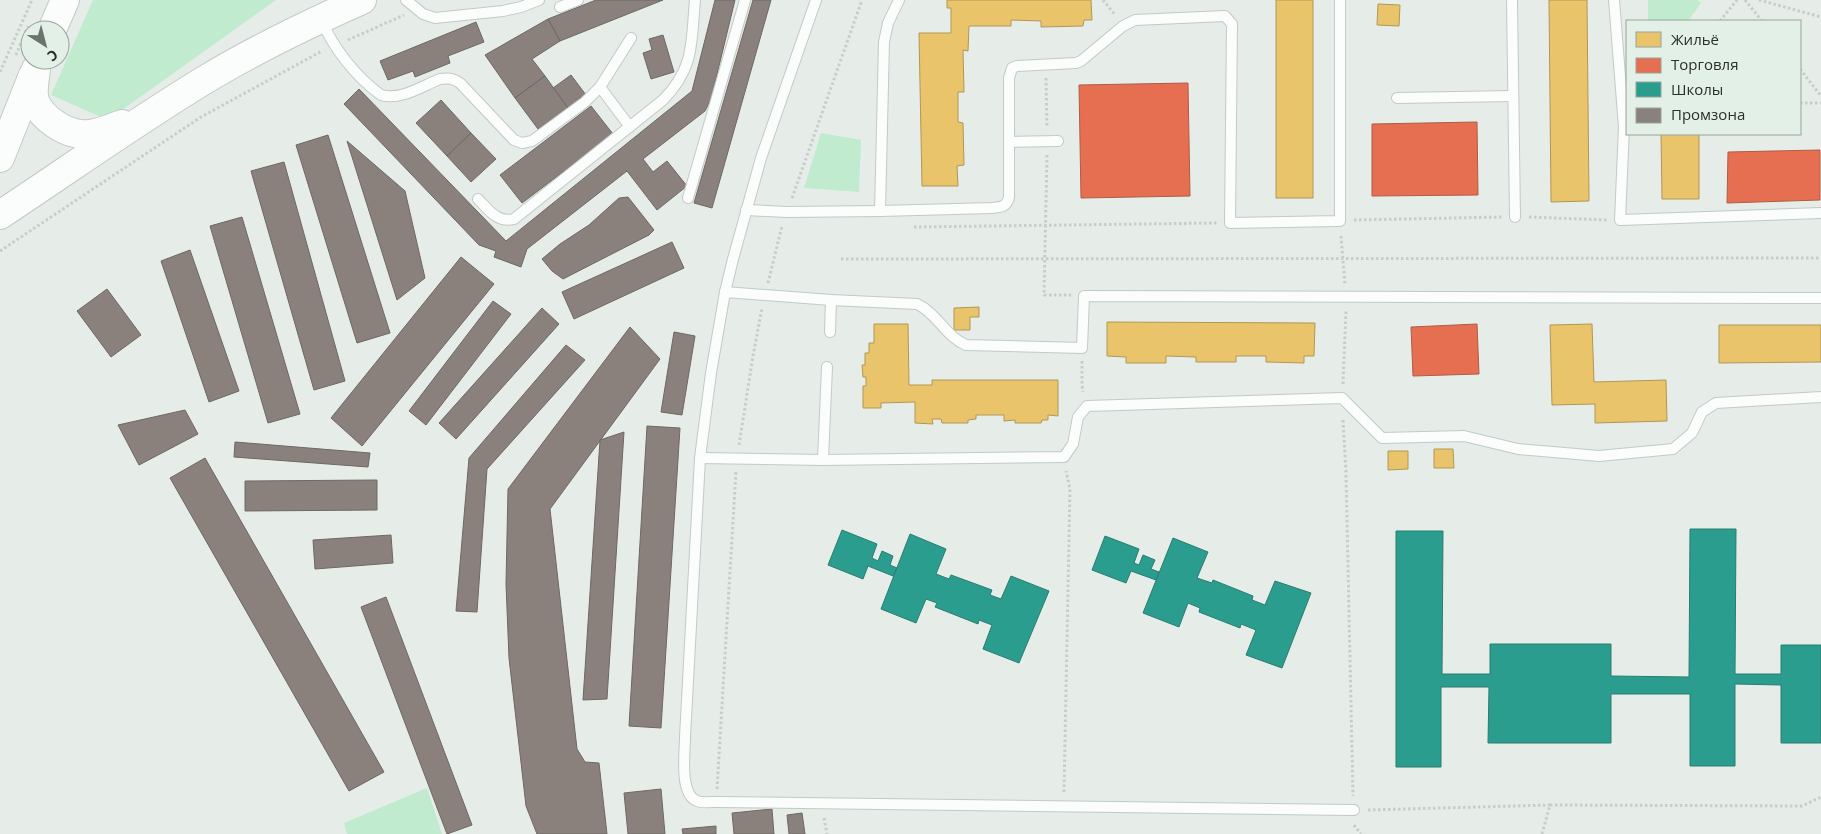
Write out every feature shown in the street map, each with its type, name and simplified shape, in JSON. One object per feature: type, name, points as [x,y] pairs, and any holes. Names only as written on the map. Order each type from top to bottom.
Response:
[{"type":"main road","points":[[46,20],[65,0]]},
{"type":"main road","points":[[0,215],[220,71],[320,18],[362,0]]},
{"type":"main road","points":[[0,158],[28,70]]},
{"type":"main road","points":[[31,70],[34,100],[44,117],[68,133],[83,135],[100,132],[154,113]]},
{"type":"lane","points":[[406,0],[417,10],[428,16],[444,17],[511,9],[539,0]]},
{"type":"lane","points":[[560,7],[578,0]]},
{"type":"lane","points":[[478,199],[495,217],[501,220],[514,219],[663,100],[682,78],[690,54],[696,0]]},
{"type":"lane","points":[[688,198],[745,0]]},
{"type":"lane","points":[[816,0],[761,158],[746,210],[725,292],[712,374],[700,458],[685,737],[684,782],[690,796],[697,801],[717,802],[1064,808],[1354,810]]},
{"type":"lane","points":[[880,210],[884,42],[888,23],[898,0]]},
{"type":"lane","points":[[746,210],[787,212],[1001,207],[1008,202],[1009,197],[1009,72],[1012,68],[1081,61],[1123,26],[1135,20],[1226,16],[1232,24],[1230,223],[1340,221],[1340,0]]},
{"type":"lane","points":[[1512,0],[1515,217]]},
{"type":"lane","points":[[1614,0],[1624,126],[1620,220],[1821,213]]},
{"type":"lane","points":[[320,18],[334,46],[375,91],[386,97],[397,97],[440,79],[455,80],[514,140],[522,144],[532,142],[584,102],[600,87],[631,38]]},
{"type":"lane","points":[[600,87],[630,127]]},
{"type":"lane","points":[[1397,98],[1513,96]]},
{"type":"lane","points":[[1009,142],[1058,141]]},
{"type":"lane","points":[[725,292],[917,304],[925,308],[953,337],[966,345],[1082,348],[1084,296],[1821,298]]},
{"type":"lane","points":[[830,332],[831,300]]},
{"type":"lane","points":[[823,460],[827,367]]},
{"type":"lane","points":[[700,458],[823,460],[1064,457],[1073,444],[1078,417],[1087,406],[1342,398],[1382,438],[1464,436],[1518,450],[1599,456],[1673,449],[1692,433],[1702,412],[1716,402],[1821,397]]},
{"type":"path","points":[[0,72],[32,0]]},
{"type":"path","points":[[717,802],[738,459],[753,356],[765,295],[782,228],[862,0]]},
{"type":"path","points":[[1103,0],[1123,26]]},
{"type":"path","points":[[1721,20],[1737,0]]},
{"type":"path","points":[[1745,0],[1761,20]]},
{"type":"path","points":[[1759,0],[1821,17]]},
{"type":"path","points":[[0,251],[201,117],[316,53],[417,10]]},
{"type":"path","points":[[1046,65],[1047,142],[1044,295],[1084,296]]},
{"type":"path","points":[[1801,70],[1821,96]]},
{"type":"path","points":[[1801,104],[1821,103]]},
{"type":"path","points":[[1353,796],[1346,473],[1342,398],[1346,298],[1340,221],[1515,217],[1620,220]]},
{"type":"path","points":[[909,227],[1230,223]]},
{"type":"path","points":[[782,228],[792,228]]},
{"type":"path","points":[[841,259],[1821,258]]},
{"type":"path","points":[[1082,348],[1082,385],[1087,406]]},
{"type":"path","points":[[1064,457],[1070,489],[1064,808]]},
{"type":"path","points":[[1354,810],[1550,805],[1802,806],[1821,797]]},
{"type":"path","points":[[1542,834],[1550,805]]},
{"type":"green space","points":[[93,0],[276,0],[108,120],[51,95],[62,70],[70,70],[70,52]]},
{"type":"green space","points":[[1648,0],[1697,0],[1701,3],[1689,20],[1648,20]]},
{"type":"green space","points":[[821,133],[861,140],[859,192],[804,188]]},
{"type":"green space","points":[[427,788],[442,834],[347,834],[344,823]]},
{"type":"building: Жильё","points":[[947,0],[1091,0],[1092,20],[1084,20],[1083,26],[1041,27],[1041,21],[1011,20],[1011,26],[969,26],[968,51],[963,50],[964,92],[958,92],[958,122],[963,123],[964,165],[957,166],[958,186],[922,186],[919,33],[951,33],[951,8],[947,8]]},
{"type":"building: Жильё","points":[[1276,0],[1313,0],[1313,198],[1276,198]]},
{"type":"building: Жильё","points":[[1549,0],[1587,0],[1589,201],[1551,202]]},
{"type":"building: Жильё","points":[[1378,4],[1400,5],[1399,26],[1377,25]]},
{"type":"building: Жильё","points":[[1661,135],[1699,135],[1699,199],[1662,199]]},
{"type":"building: Жильё","points":[[979,307],[979,317],[970,317],[970,330],[954,330],[954,308]]},
{"type":"building: Жильё","points":[[1107,322],[1315,323],[1314,356],[1304,356],[1304,363],[1266,362],[1266,356],[1236,356],[1236,362],[1196,362],[1196,357],[1166,356],[1166,363],[1126,363],[1126,357],[1107,356]]},
{"type":"building: Жильё","points":[[874,324],[908,324],[909,385],[932,385],[932,380],[1058,380],[1058,416],[1048,415],[1048,420],[1042,420],[1041,423],[1015,423],[1015,420],[1004,421],[1004,415],[976,415],[976,419],[968,420],[968,423],[942,423],[941,419],[932,419],[933,424],[915,423],[915,402],[881,403],[881,408],[863,408],[863,386],[866,386],[866,377],[863,377],[862,365],[865,365],[865,353],[869,353],[869,343],[874,343]]},
{"type":"building: Жильё","points":[[1592,324],[1594,382],[1666,380],[1667,421],[1595,423],[1595,404],[1552,405],[1550,325]]},
{"type":"building: Жильё","points":[[1719,325],[1821,325],[1821,362],[1719,363]]},
{"type":"building: Жильё","points":[[1434,449],[1453,449],[1454,468],[1434,468]]},
{"type":"building: Жильё","points":[[1388,451],[1408,451],[1408,469],[1388,470]]},
{"type":"building: Торговля","points":[[1188,83],[1190,196],[1081,198],[1079,85]]},
{"type":"building: Торговля","points":[[1477,122],[1478,195],[1372,196],[1372,124]]},
{"type":"building: Торговля","points":[[1820,150],[1820,200],[1727,203],[1728,152]]},
{"type":"building: Торговля","points":[[1477,324],[1479,374],[1413,376],[1411,327]]},
{"type":"building: Школы","points":[[1690,529],[1736,529],[1735,674],[1781,674],[1781,645],[1821,645],[1821,743],[1781,743],[1781,685],[1735,684],[1735,766],[1690,766],[1690,694],[1611,694],[1611,743],[1488,743],[1489,687],[1441,687],[1441,767],[1396,767],[1396,531],[1443,531],[1442,674],[1490,674],[1490,644],[1611,644],[1611,676],[1689,677]]},
{"type":"building: Школы","points":[[842,530],[877,544],[872,558],[878,561],[882,551],[893,556],[890,565],[897,568],[893,576],[868,566],[863,579],[828,565]]},
{"type":"building: Школы","points":[[910,534],[946,549],[936,574],[949,579],[951,575],[992,590],[990,595],[1001,599],[1011,576],[1049,591],[1019,663],[983,649],[992,625],[979,620],[978,624],[935,607],[937,603],[926,599],[916,623],[881,609]]},
{"type":"building: Школы","points":[[1105,536],[1139,549],[1134,563],[1139,565],[1143,555],[1155,560],[1151,569],[1159,572],[1156,580],[1131,571],[1126,583],[1092,570]]},
{"type":"building: Школы","points":[[1173,538],[1208,552],[1197,578],[1212,583],[1213,580],[1253,596],[1252,600],[1265,605],[1275,581],[1311,593],[1282,668],[1246,655],[1256,630],[1241,624],[1240,628],[1199,612],[1200,608],[1188,603],[1179,627],[1143,613]]},
{"type":"building: Промзона","points":[[596,0],[663,0],[560,41],[548,19]]},
{"type":"building: Промзона","points":[[715,0],[735,0],[711,99],[705,111],[643,159],[653,172],[667,161],[687,186],[657,210],[627,171],[527,249],[521,267],[494,257],[496,251],[479,245],[344,104],[359,89],[506,241],[692,91]]},
{"type":"building: Промзона","points":[[753,0],[771,0],[712,208],[694,203]]},
{"type":"building: Промзона","points":[[548,19],[560,41],[532,59],[545,76],[515,98],[485,55]]},
{"type":"building: Промзона","points":[[476,22],[484,42],[448,56],[450,63],[415,77],[413,71],[388,80],[380,61]]},
{"type":"building: Промзона","points":[[663,35],[674,72],[651,79],[643,53],[652,50],[649,39]]},
{"type":"building: Промзона","points":[[571,75],[586,95],[568,108],[553,88]]},
{"type":"building: Промзона","points":[[545,76],[568,108],[538,129],[515,98]]},
{"type":"building: Промзона","points":[[441,100],[471,133],[447,156],[416,123]]},
{"type":"building: Промзона","points":[[591,106],[613,134],[522,203],[500,175]]},
{"type":"building: Промзона","points":[[471,133],[496,159],[471,182],[447,156]]},
{"type":"building: Промзона","points":[[328,135],[390,333],[357,343],[296,145]]},
{"type":"building: Промзона","points":[[347,141],[405,191],[425,278],[397,300]]},
{"type":"building: Промзона","points":[[284,162],[345,381],[314,390],[251,171]]},
{"type":"building: Промзона","points":[[628,197],[654,230],[649,235],[563,279],[552,271],[542,259],[560,244],[589,225],[619,198]]},
{"type":"building: Промзона","points":[[242,217],[300,414],[268,423],[210,226]]},
{"type":"building: Промзона","points":[[672,242],[684,268],[574,319],[562,292]]},
{"type":"building: Промзона","points":[[190,250],[239,391],[209,402],[161,261]]},
{"type":"building: Промзона","points":[[461,257],[494,284],[362,446],[331,418]]},
{"type":"building: Промзона","points":[[107,289],[141,335],[111,357],[77,311]]},
{"type":"building: Промзона","points":[[493,301],[511,314],[426,425],[409,411]]},
{"type":"building: Промзона","points":[[542,308],[559,324],[456,439],[439,423]]},
{"type":"building: Промзона","points":[[630,327],[660,359],[550,509],[577,749],[585,762],[599,763],[607,834],[537,834],[526,806],[509,658],[506,584],[508,489]]},
{"type":"building: Промзона","points":[[674,332],[695,336],[682,415],[661,412]]},
{"type":"building: Промзона","points":[[566,345],[585,360],[487,469],[477,612],[456,611],[469,458]]},
{"type":"building: Промзона","points":[[185,410],[198,434],[139,465],[118,425]]},
{"type":"building: Промзона","points":[[647,426],[680,428],[661,728],[629,726]]},
{"type":"building: Промзона","points":[[624,432],[607,699],[583,700],[600,440]]},
{"type":"building: Промзона","points":[[235,442],[370,453],[368,467],[234,457]]},
{"type":"building: Промзона","points":[[205,458],[384,772],[349,791],[170,478]]},
{"type":"building: Промзона","points":[[377,480],[377,510],[245,511],[245,481]]},
{"type":"building: Промзона","points":[[391,535],[393,563],[315,569],[313,540]]},
{"type":"building: Промзона","points":[[386,597],[472,825],[447,834],[361,607]]},
{"type":"building: Промзона","points":[[661,789],[665,834],[628,834],[624,793]]},
{"type":"building: Промзона","points":[[772,809],[774,834],[734,834],[732,813]]},
{"type":"building: Промзона","points":[[802,813],[805,834],[789,834],[787,815]]},
{"type":"building: Промзона","points":[[716,826],[716,834],[683,834],[682,829]]}]
